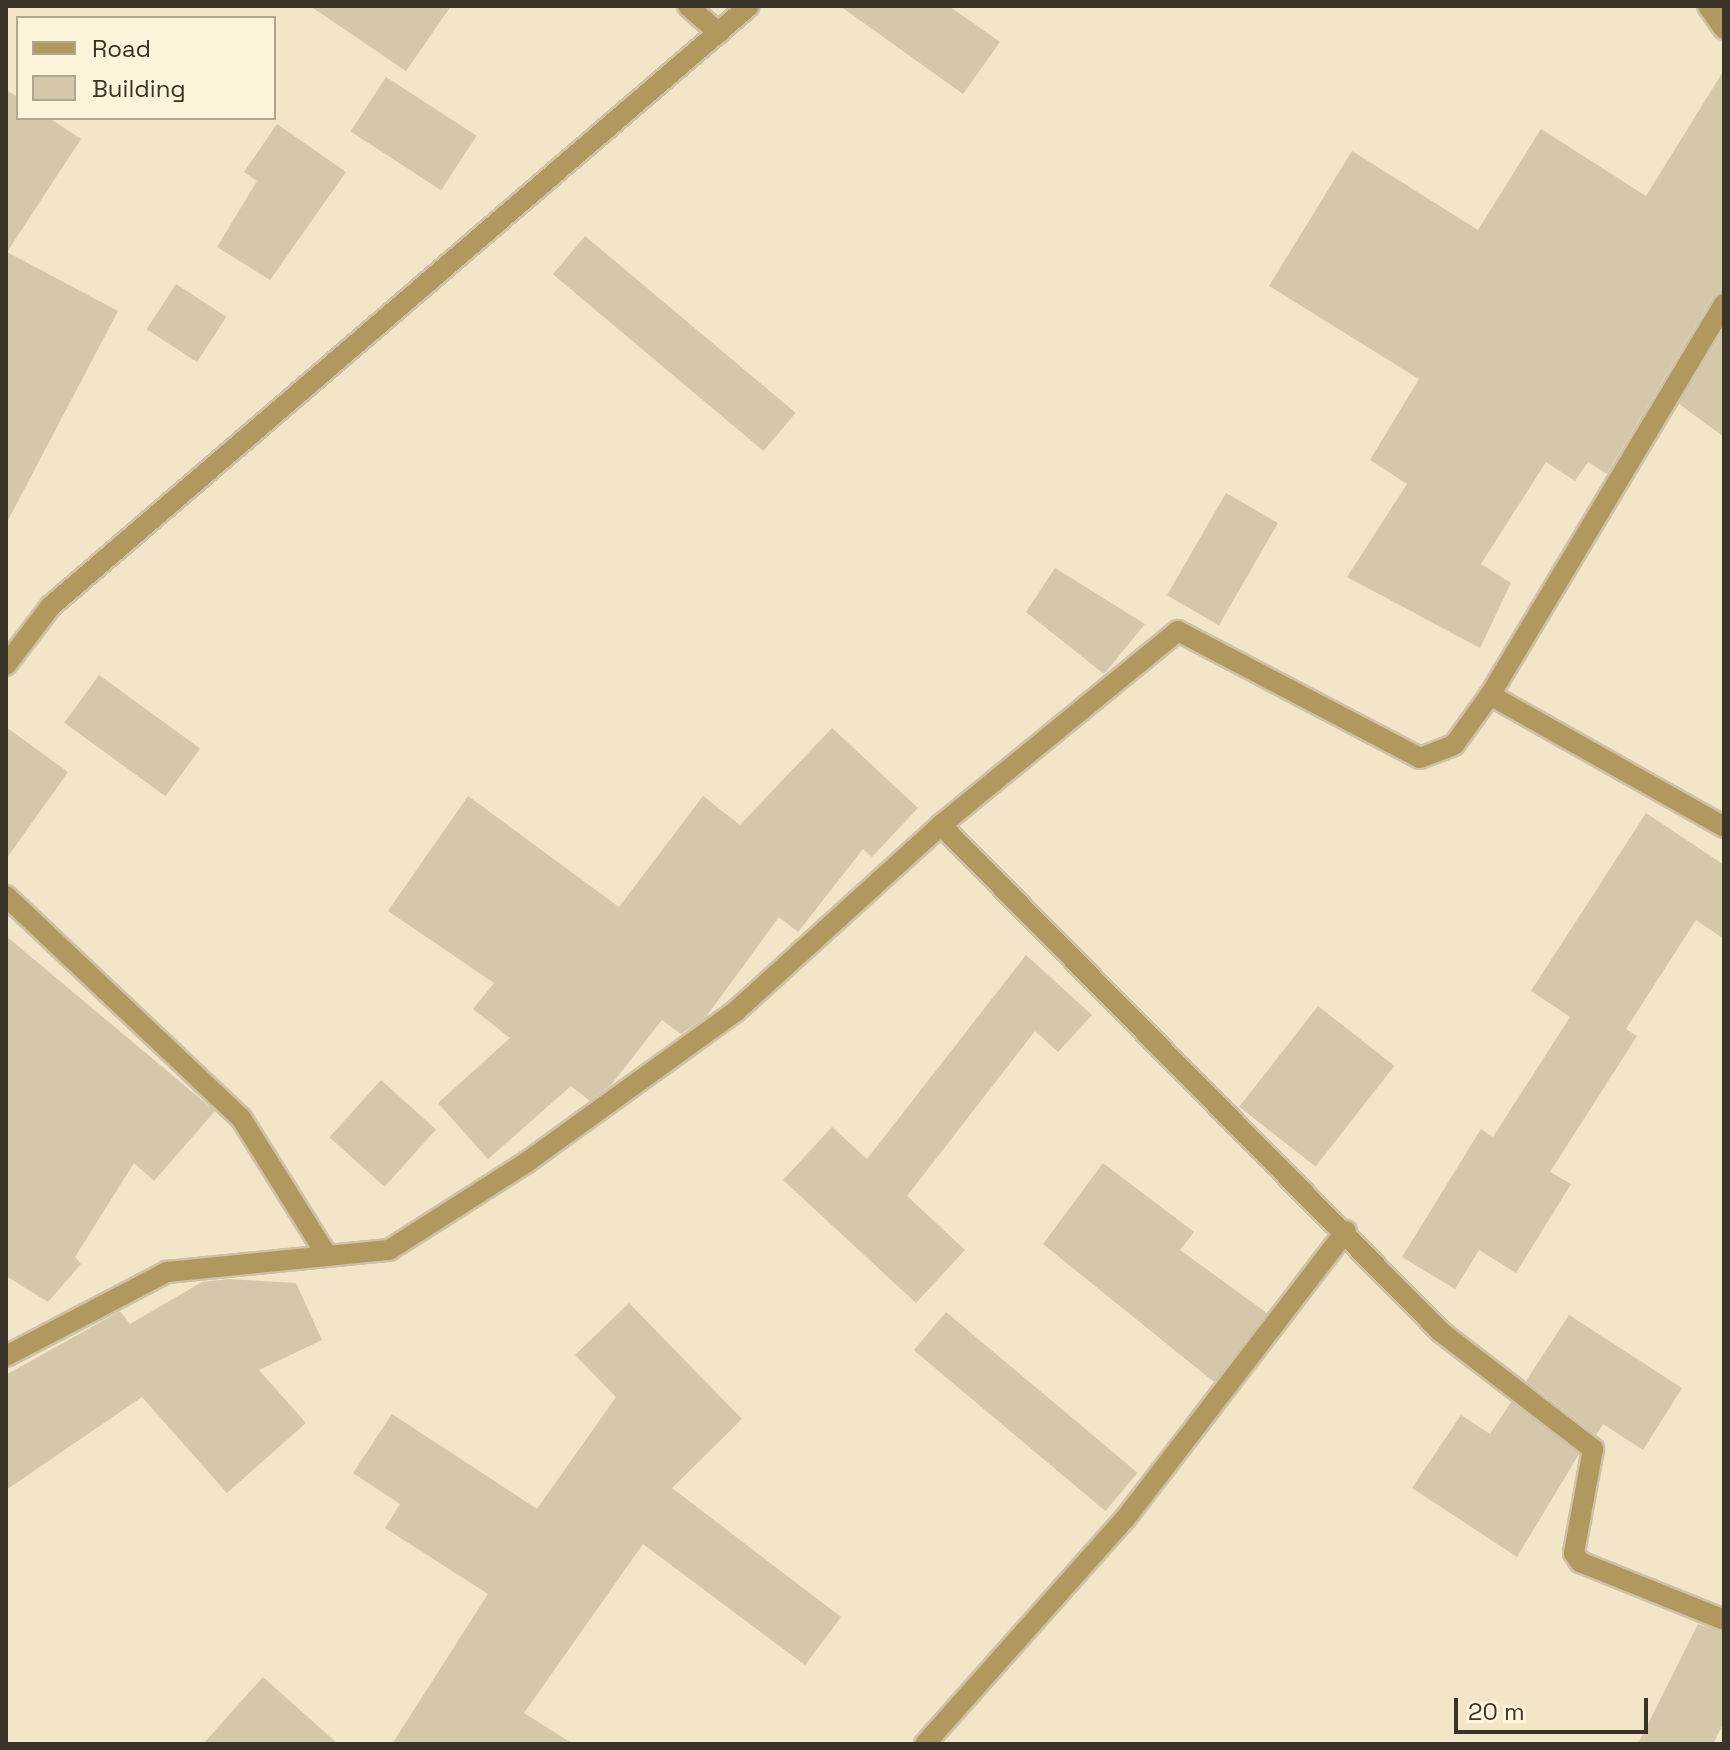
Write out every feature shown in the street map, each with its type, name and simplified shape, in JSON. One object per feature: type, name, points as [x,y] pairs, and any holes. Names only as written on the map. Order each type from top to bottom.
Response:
[{"type":"street","points":[[688,6],[719,33]]},
{"type":"street","points":[[6,665],[51,606],[749,6]]},
{"type":"street","points":[[1708,6],[1724,29]]},
{"type":"street","points":[[6,1356],[167,1272],[389,1250],[527,1162],[736,1011],[941,825],[1178,631],[1420,758],[1454,745],[1490,695],[1724,304]]},
{"type":"street","points":[[1490,695],[1724,827]]},
{"type":"street","points":[[941,825],[1346,1231],[1441,1332],[1593,1449],[1574,1553],[1580,1562],[1724,1620]]},
{"type":"street","points":[[6,896],[241,1118],[326,1254]]},
{"type":"street","points":[[925,1744],[1125,1519],[1346,1231]]},
{"type":"building","points":[[310,6],[451,6],[406,71]]},
{"type":"building","points":[[840,6],[949,6],[1000,42],[963,94]]},
{"type":"building","points":[[1724,70],[1724,291],[1713,297],[1607,474],[1588,462],[1575,481],[1546,462],[1481,564],[1511,583],[1480,648],[1347,577],[1407,484],[1370,460],[1419,379],[1269,286],[1352,151],[1478,230],[1541,129],[1646,196]]},
{"type":"building","points":[[386,77],[477,136],[441,190],[351,132]]},
{"type":"building","points":[[6,90],[16,96],[16,120],[52,120],[81,139],[7,252],[118,311],[6,524]]},
{"type":"building","points":[[277,124],[346,172],[270,280],[217,247],[257,181],[244,172]]},
{"type":"building","points":[[585,236],[796,413],[764,451],[553,274]]},
{"type":"building","points":[[176,284],[226,317],[197,362],[147,329]]},
{"type":"building","points":[[1724,329],[1724,437],[1679,404]]},
{"type":"building","points":[[1226,493],[1278,523],[1219,625],[1167,595]]},
{"type":"building","points":[[1055,568],[1145,624],[1104,674],[1026,612]]},
{"type":"building","points":[[99,675],[200,748],[165,796],[64,723]]},
{"type":"building","points":[[6,727],[68,772],[6,859]]},
{"type":"building","points":[[832,728],[918,808],[872,857],[863,849],[798,932],[779,917],[706,1017],[681,1034],[662,1020],[611,1085],[590,1101],[571,1086],[488,1159],[438,1103],[510,1038],[473,1009],[494,983],[388,911],[468,796],[619,907],[703,796],[740,825]]},
{"type":"building","points":[[1646,813],[1724,865],[1724,939],[1696,920],[1626,1029],[1637,1036],[1550,1172],[1571,1184],[1516,1273],[1479,1250],[1455,1289],[1402,1257],[1481,1129],[1493,1137],[1570,1017],[1531,991]]},
{"type":"building","points":[[6,936],[215,1111],[154,1181],[134,1163],[75,1257],[81,1264],[48,1302],[6,1276]]},
{"type":"building","points":[[1026,955],[1092,1015],[1058,1052],[1035,1031],[907,1196],[965,1250],[916,1303],[783,1180],[832,1127],[867,1159]]},
{"type":"building","points":[[1318,1006],[1394,1066],[1316,1167],[1239,1107]]},
{"type":"building","points":[[381,1080],[436,1130],[384,1187],[329,1137]]},
{"type":"building","points":[[1103,1163],[1194,1232],[1180,1250],[1267,1313],[1214,1382],[1043,1244]]},
{"type":"building","points":[[228,1279],[296,1283],[322,1340],[259,1370],[306,1423],[227,1493],[142,1397],[6,1490],[6,1375],[120,1311],[130,1324],[202,1282]]},
{"type":"building","points":[[629,1303],[742,1419],[672,1488],[841,1617],[805,1665],[643,1544],[524,1713],[573,1744],[392,1744],[488,1594],[385,1528],[400,1504],[353,1473],[392,1414],[537,1509],[616,1397],[575,1355]]},
{"type":"building","points":[[946,1312],[1138,1473],[1105,1511],[914,1350]]},
{"type":"building","points":[[1569,1315],[1682,1388],[1643,1450],[1603,1424],[1596,1435],[1526,1381]]},
{"type":"building","points":[[1511,1402],[1579,1454],[1517,1557],[1412,1488],[1461,1415],[1490,1434]]},
{"type":"building","points":[[1698,1624],[1724,1633],[1724,1722],[1713,1744],[1638,1744]]},
{"type":"building","points":[[263,1677],[338,1744],[203,1744]]}]
